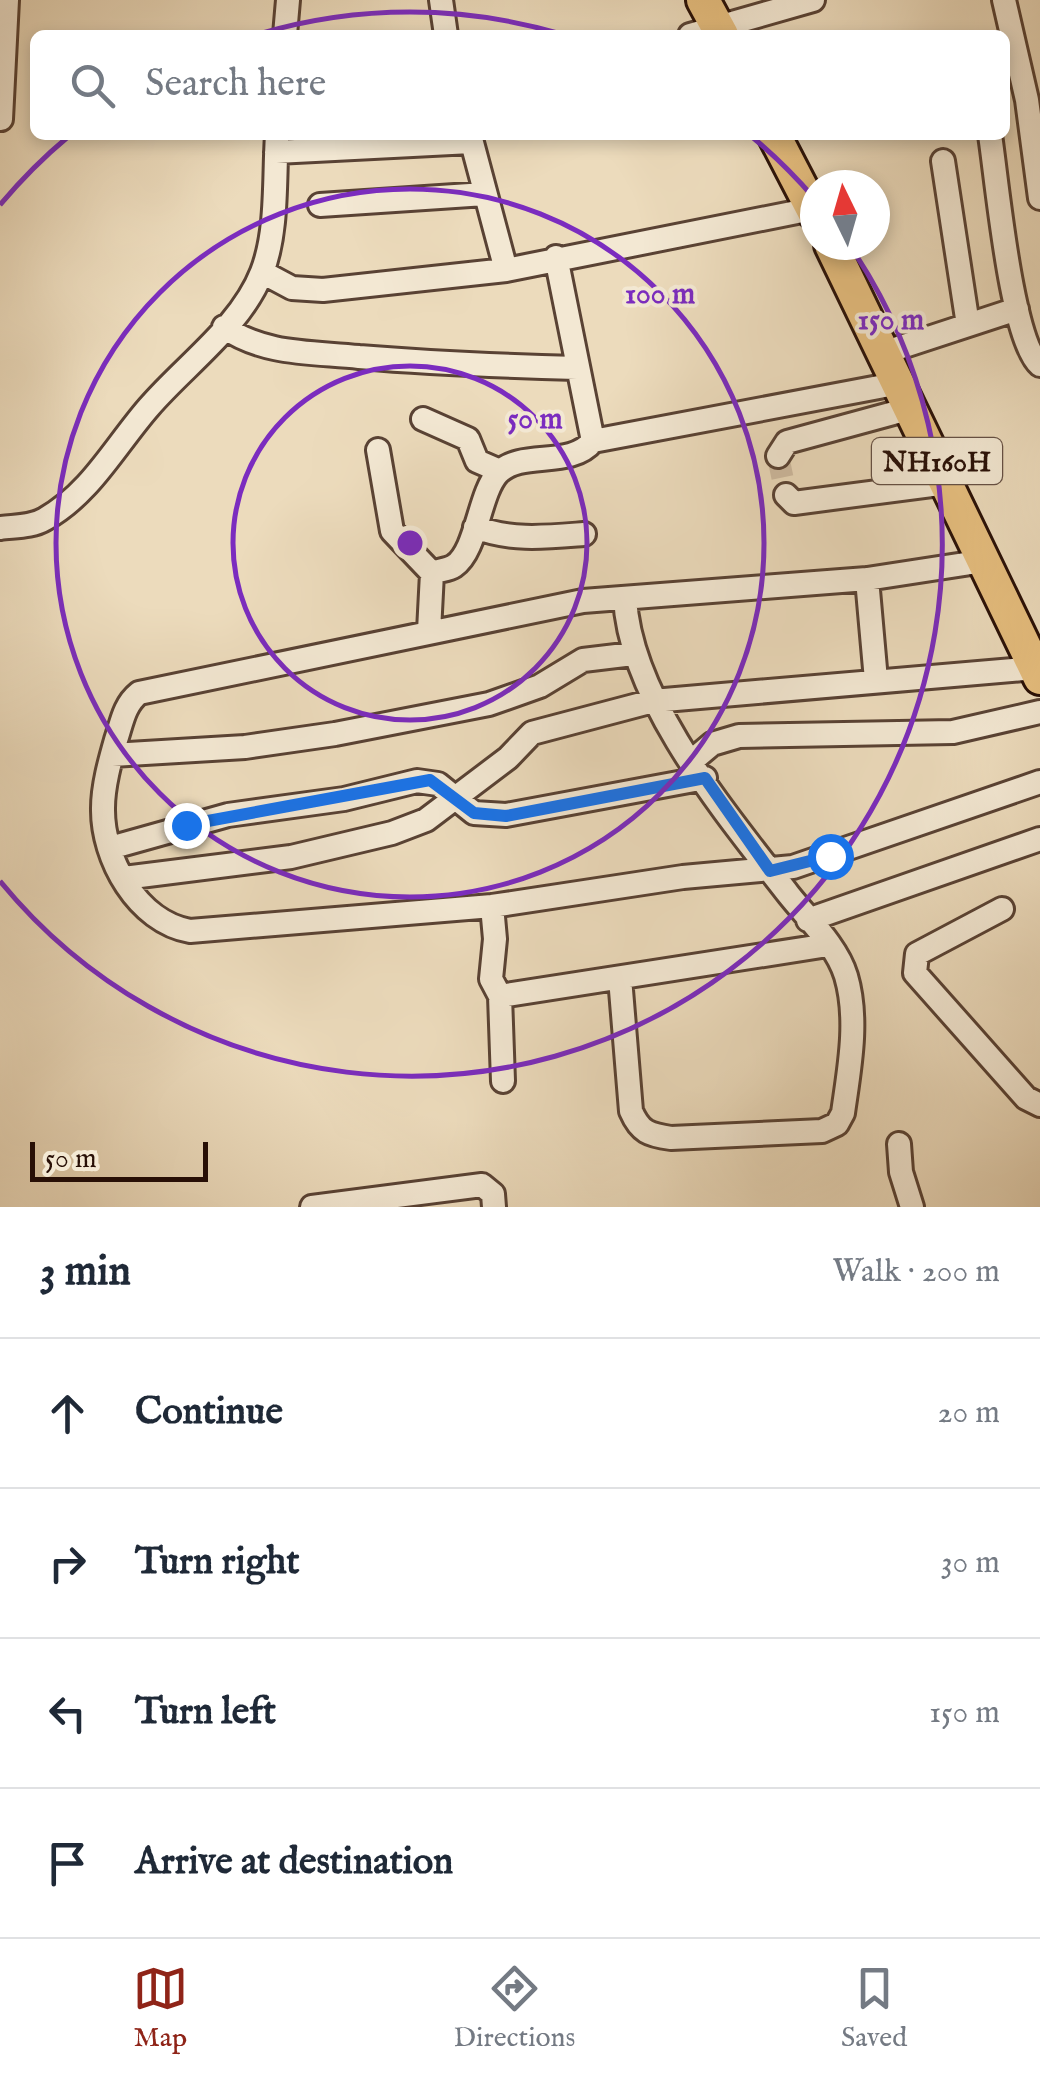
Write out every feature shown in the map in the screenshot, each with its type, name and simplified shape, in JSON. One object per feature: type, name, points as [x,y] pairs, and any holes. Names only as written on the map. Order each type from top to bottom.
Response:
[{"type":"highway","points":[[777,140],[800,185]]},
{"type":"highway","name":"NH160H","points":[[839,260],[1038,673]]},
{"type":"street","points":[[2,119],[8,0]]},
{"type":"street","points":[[285,30],[288,0]]},
{"type":"street","points":[[441,0],[445,30]]},
{"type":"street","points":[[708,24],[813,0]]},
{"type":"street","points":[[1004,0],[1028,100],[1040,198]]},
{"type":"street","points":[[0,528],[33,524],[68,503],[98,474],[145,411],[224,327],[262,272],[270,241],[276,144],[406,140]]},
{"type":"street","points":[[471,140],[506,270]]},
{"type":"street","points":[[991,140],[1016,309],[1024,342],[1040,366]]},
{"type":"street","points":[[944,160],[968,325]]},
{"type":"street","points":[[320,205],[484,194]]},
{"type":"street","points":[[262,272],[292,288],[323,290],[506,270],[556,257],[800,214]]},
{"type":"street","points":[[556,257],[593,441]]},
{"type":"street","points":[[886,352],[1016,309]]},
{"type":"street","points":[[224,327],[250,343],[294,352],[427,364],[576,368]]},
{"type":"street","points":[[423,419],[468,439],[477,462],[500,471],[576,454],[593,441],[906,395]]},
{"type":"street","points":[[778,456],[786,442],[906,395]]},
{"type":"street","points":[[378,450],[392,531],[432,573],[429,631]]},
{"type":"street","points":[[432,573],[458,564],[500,471]]},
{"type":"street","points":[[786,496],[794,503],[947,482]]},
{"type":"street","points":[[475,526],[494,534],[530,538],[584,534]]},
{"type":"street","points":[[984,561],[867,579],[583,601],[140,693],[126,707],[112,755],[103,807],[110,848],[145,909],[172,928],[190,931],[492,906],[683,877],[770,871],[871,844],[1040,782]]},
{"type":"street","points":[[867,579],[876,680]]},
{"type":"street","points":[[620,978],[631,1111],[637,1126],[648,1134],[671,1138],[822,1131],[836,1124],[844,1114],[851,1046],[846,976],[828,945],[770,871],[653,701],[633,654],[625,598]]},
{"type":"street","points":[[112,755],[302,740],[498,701],[554,679],[583,660],[633,654]]},
{"type":"street","points":[[124,878],[228,868],[347,847],[426,820],[508,758],[525,736],[653,701],[876,680],[1038,673]]},
{"type":"street","points":[[498,701],[513,728],[525,736]]},
{"type":"street","points":[[110,848],[228,815],[344,799],[417,781],[438,784],[474,813],[506,816],[699,769],[712,744],[739,736],[953,732],[1040,712]]},
{"type":"street","points":[[808,920],[1040,839]]},
{"type":"street","points":[[492,906],[495,939],[491,979],[500,996],[503,1081]]},
{"type":"street","points":[[1002,910],[917,954],[914,973],[1026,1098],[1040,1105]]},
{"type":"street","points":[[500,996],[828,945]]},
{"type":"street","points":[[899,1144],[901,1172],[912,1207]]},
{"type":"street","points":[[312,1207],[482,1185],[493,1194],[494,1207]]},
{"type":"tunnel","points":[[778,456],[786,495]]},
{"type":"route","points":[[186,825],[268,808],[344,799],[417,781],[438,784],[474,813],[506,816],[705,778],[770,871],[830,856]]}]
